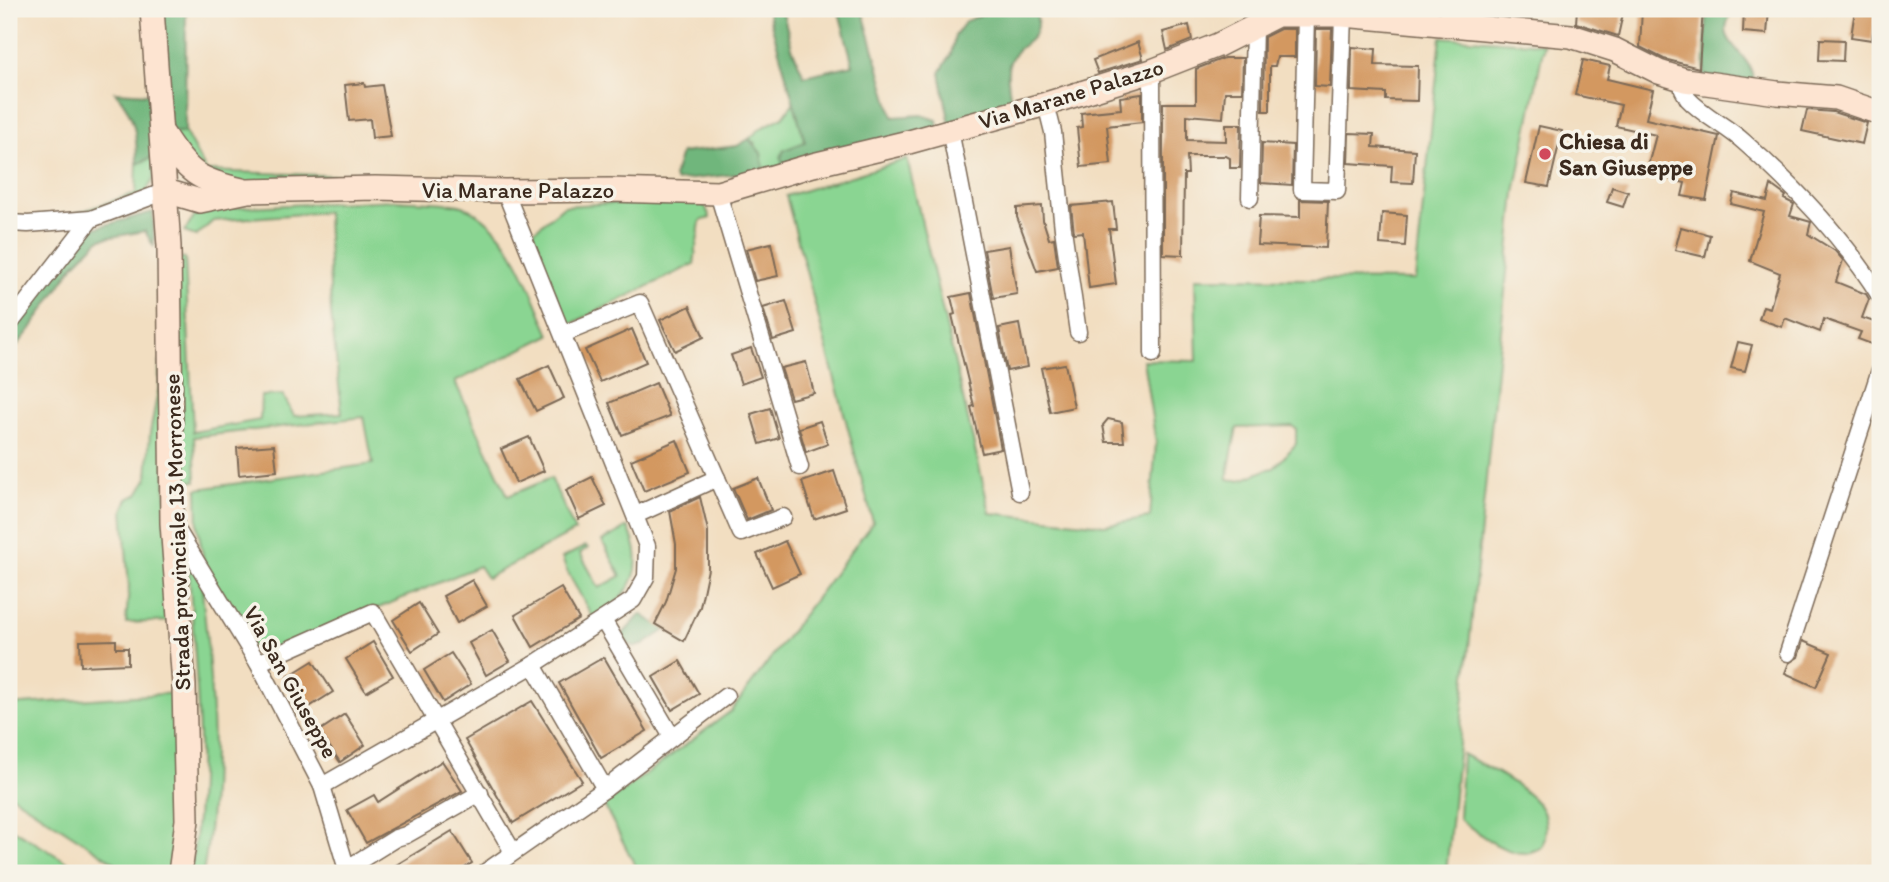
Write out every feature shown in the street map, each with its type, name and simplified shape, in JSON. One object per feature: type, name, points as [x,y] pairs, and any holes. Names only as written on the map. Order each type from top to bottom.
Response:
[{"type":"main road","name":"Strada provinciale 13 Morronese","points":[[152,9],[169,246],[172,523],[184,699],[187,820],[180,873]]},
{"type":"main road","name":"Via Marane Palazzo","points":[[166,191],[200,201],[248,191],[375,188],[718,193],[813,165],[950,131],[1152,71],[1218,45],[1278,15],[1343,15],[1571,36],[1615,50],[1659,72],[1684,79],[1836,99],[1880,113]]},
{"type":"main road","name":"Via Marane Palazzo","points":[[161,131],[179,159],[200,178],[248,191]]},
{"type":"main road","points":[[166,191],[182,182],[200,178]]},
{"type":"main road","points":[[169,246],[182,219],[190,208],[200,201]]},
{"type":"street","points":[[1306,15],[1302,190],[1338,191],[1343,15]]},
{"type":"street","points":[[1250,198],[1254,27]]},
{"type":"street","points":[[1152,71],[1153,354]]},
{"type":"street","points":[[1684,79],[1683,90],[1688,99],[1743,141],[1798,194],[1842,241],[1880,296]]},
{"type":"street","points":[[1046,104],[1053,132],[1063,229],[1078,332]]},
{"type":"street","points":[[950,131],[1020,492]]},
{"type":"street","points":[[9,223],[91,219],[166,191]]},
{"type":"street","points":[[322,786],[533,665],[603,620],[633,600],[646,577],[647,546],[636,515],[505,191]]},
{"type":"street","points":[[718,193],[800,467]]},
{"type":"street","points":[[9,325],[91,219]]},
{"type":"street","points":[[563,334],[640,303],[741,533],[783,517]]},
{"type":"street","points":[[1788,653],[1880,370]]},
{"type":"street","points":[[636,515],[717,478]]},
{"type":"street","name":"Via San Giuseppe","points":[[172,523],[258,663],[322,786],[347,871]]},
{"type":"street","points":[[258,663],[373,612],[513,852]]},
{"type":"street","points":[[603,620],[672,737]]},
{"type":"street","points":[[533,665],[605,789]]},
{"type":"street","points":[[484,873],[605,789],[726,696]]},
{"type":"street","points":[[347,871],[396,838],[480,793]]},
{"type":"green space","points":[[160,9],[186,9],[185,132],[168,132]]},
{"type":"green space","points":[[767,9],[782,9],[792,48],[804,76],[853,65],[839,12],[841,9],[862,9],[893,117],[922,115],[937,120],[938,130],[783,167],[781,157],[784,150],[805,142]]},
{"type":"green space","points":[[991,9],[1036,9],[1036,30],[1029,41],[1013,55],[1009,64],[1012,109],[950,125],[940,73],[951,54],[955,36],[966,21]]},
{"type":"green space","points":[[1707,9],[1735,9],[1726,31],[1747,62],[1753,83],[1704,76]]},
{"type":"green space","points":[[1441,37],[1544,44],[1515,193],[1446,873],[639,873],[604,805],[731,711],[873,522],[786,196],[907,159],[990,513],[1104,525],[1150,517],[1156,443],[1143,360],[1197,361],[1195,278],[1415,280]],"holes":[[[1292,426],[1296,429],[1296,444],[1274,468],[1240,480],[1228,479],[1237,428]]]},
{"type":"green space","points":[[115,92],[150,94],[153,157],[137,164],[134,125],[127,108]]},
{"type":"green space","points":[[794,102],[805,142],[783,167],[764,171],[755,143],[749,139],[761,128],[783,117]]},
{"type":"green space","points":[[168,132],[185,132],[206,171],[346,176],[347,186],[240,186],[207,177]]},
{"type":"green space","points":[[749,139],[761,153],[764,171],[675,181],[674,175],[681,153],[737,146]]},
{"type":"green space","points":[[153,157],[154,178],[143,197],[95,213],[65,217],[136,193],[137,164]]},
{"type":"green space","points":[[702,198],[710,218],[700,221],[694,264],[569,325],[530,234],[564,206]]},
{"type":"green space","points":[[396,200],[465,207],[496,230],[518,262],[550,335],[455,382],[508,496],[551,478],[575,531],[487,578],[479,566],[259,658],[205,567],[198,529],[197,489],[373,464],[364,417],[194,437],[196,481],[185,481],[173,257],[185,258],[193,432],[260,420],[261,396],[283,395],[294,416],[342,413],[331,313],[327,212],[213,221],[196,236],[184,232],[195,216],[222,208]]},
{"type":"green space","points":[[153,212],[154,247],[145,231],[100,239],[74,265],[30,330],[9,355],[9,327],[91,229]]},
{"type":"green space","points":[[159,362],[173,621],[126,623],[129,587],[123,510],[128,499],[138,494],[147,479],[150,433],[159,386]]},
{"type":"green space","points":[[628,527],[637,557],[632,581],[617,601],[594,620],[562,558],[586,546],[588,548],[580,553],[599,588],[621,576],[602,541]]},
{"type":"green space","points":[[188,555],[213,602],[202,590],[213,732],[211,803],[203,873],[190,873],[196,834],[199,754]]},
{"type":"green space","points":[[641,614],[665,630],[643,645],[635,647],[624,641],[622,635]]},
{"type":"green space","points":[[176,693],[175,873],[131,873],[9,794],[9,705]]},
{"type":"green space","points":[[1462,754],[1513,782],[1538,804],[1546,825],[1542,847],[1526,853],[1508,850],[1459,819]]},
{"type":"green space","points":[[9,827],[69,863],[63,873],[9,873]]},
{"type":"building","points":[[1577,9],[1624,9],[1618,36],[1576,23]]},
{"type":"building","points":[[1642,9],[1703,9],[1699,68],[1664,59],[1640,47]]},
{"type":"building","points":[[1744,9],[1769,9],[1767,34],[1743,32]]},
{"type":"building","points":[[1855,10],[1875,13],[1872,40],[1851,37]]},
{"type":"building","points":[[1189,25],[1192,40],[1167,50],[1163,32]]},
{"type":"building","points":[[1280,29],[1295,29],[1295,57],[1277,57],[1275,66],[1270,66],[1270,111],[1263,111],[1264,37]]},
{"type":"building","points":[[1316,29],[1332,29],[1330,87],[1315,86]]},
{"type":"building","points":[[1820,39],[1844,40],[1843,61],[1819,60]]},
{"type":"building","points":[[1138,42],[1143,59],[1098,73],[1093,60]]},
{"type":"building","points":[[1352,47],[1376,49],[1375,65],[1418,66],[1417,101],[1386,100],[1386,93],[1351,91]]},
{"type":"building","points":[[1224,58],[1243,58],[1242,92],[1225,92],[1223,118],[1187,115],[1187,140],[1226,141],[1226,124],[1241,124],[1240,168],[1230,168],[1230,158],[1226,156],[1187,156],[1188,174],[1184,174],[1183,255],[1163,254],[1163,103],[1196,103],[1196,69]]},
{"type":"building","points":[[1583,60],[1610,66],[1607,79],[1653,90],[1646,119],[1719,136],[1706,200],[1682,196],[1685,183],[1646,173],[1656,135],[1616,126],[1621,105],[1575,95]]},
{"type":"building","points":[[364,83],[365,87],[382,85],[391,136],[372,138],[370,119],[349,121],[345,85]]},
{"type":"building","points":[[1142,94],[1142,122],[1107,126],[1111,164],[1081,167],[1077,128],[1082,127],[1081,113],[1121,109],[1120,97]]},
{"type":"building","points":[[1807,110],[1833,112],[1867,123],[1862,144],[1802,131]]},
{"type":"building","name":"Chiesa di San Giuseppe","points":[[1539,126],[1562,131],[1549,187],[1526,183]]},
{"type":"building","points":[[1349,133],[1374,134],[1373,147],[1415,150],[1413,183],[1391,182],[1392,166],[1348,163]]},
{"type":"building","points":[[1262,143],[1293,145],[1292,185],[1261,183]]},
{"type":"building","points":[[1771,185],[1786,196],[1784,199],[1794,204],[1790,216],[1811,222],[1808,234],[1835,251],[1843,260],[1836,282],[1866,294],[1869,299],[1862,318],[1880,324],[1874,345],[1858,339],[1861,332],[1824,319],[1820,332],[1785,318],[1782,327],[1759,319],[1763,306],[1770,308],[1780,273],[1750,261],[1764,212],[1731,204],[1734,193],[1767,201]]},
{"type":"building","points":[[1612,187],[1628,192],[1623,207],[1607,202]]},
{"type":"building","points":[[1300,200],[1328,201],[1326,248],[1257,245],[1259,216],[1300,217]]},
{"type":"building","points":[[1113,202],[1116,229],[1109,229],[1116,284],[1089,288],[1083,232],[1074,233],[1071,206]]},
{"type":"building","points":[[1042,206],[1049,239],[1054,238],[1058,267],[1037,271],[1017,217],[1017,208]]},
{"type":"building","points":[[1382,213],[1407,215],[1405,246],[1380,244]]},
{"type":"building","points":[[1681,227],[1710,235],[1705,257],[1675,250]]},
{"type":"building","points":[[771,243],[778,276],[755,281],[746,249]]},
{"type":"building","points":[[1009,246],[1017,294],[993,298],[984,250]]},
{"type":"building","points":[[971,293],[1001,449],[982,453],[971,407],[974,406],[952,315],[955,314],[951,297]]},
{"type":"building","points":[[786,301],[796,333],[773,340],[763,308]]},
{"type":"building","points":[[690,306],[704,337],[675,351],[660,320]]},
{"type":"building","points":[[1019,324],[1027,367],[1007,371],[999,328]]},
{"type":"building","points":[[632,329],[646,362],[600,382],[585,350]]},
{"type":"building","points":[[1738,342],[1752,345],[1745,371],[1731,368]]},
{"type":"building","points":[[751,348],[761,377],[741,384],[731,355]]},
{"type":"building","points":[[806,362],[814,393],[791,399],[781,368]]},
{"type":"building","points":[[1065,364],[1074,407],[1050,412],[1041,368]]},
{"type":"building","points":[[549,365],[564,398],[536,411],[520,379]]},
{"type":"building","points":[[656,383],[670,416],[622,435],[609,403]]},
{"type":"building","points":[[770,408],[779,438],[760,444],[751,414]]},
{"type":"building","points":[[1108,419],[1122,422],[1124,442],[1106,442],[1103,425]]},
{"type":"building","points":[[820,421],[828,444],[806,452],[799,428]]},
{"type":"building","points":[[529,437],[544,471],[516,483],[501,449]]},
{"type":"building","points":[[677,440],[690,472],[644,491],[631,460]]},
{"type":"building","points":[[274,445],[277,471],[239,475],[237,448]]},
{"type":"building","points":[[834,471],[846,508],[814,519],[802,482]]},
{"type":"building","points":[[592,477],[606,506],[579,519],[566,490]]},
{"type":"building","points":[[758,478],[771,510],[747,520],[733,488]]},
{"type":"building","points":[[700,497],[708,531],[708,569],[700,607],[684,641],[655,624],[666,602],[676,568],[676,544],[670,511]]},
{"type":"building","points":[[785,541],[800,574],[772,587],[757,554]]},
{"type":"building","points":[[472,580],[487,606],[457,623],[443,596]]},
{"type":"building","points":[[561,588],[579,619],[533,647],[515,615]]},
{"type":"building","points":[[419,603],[438,634],[412,651],[393,620]]},
{"type":"building","points":[[492,630],[510,661],[486,675],[469,643]]},
{"type":"building","points":[[116,640],[116,648],[128,648],[128,664],[81,666],[80,641]]},
{"type":"building","points":[[1803,641],[1831,653],[1816,687],[1785,673],[1789,663],[1798,657]]},
{"type":"building","points":[[373,642],[393,676],[366,692],[346,659]]},
{"type":"building","points":[[451,653],[471,684],[443,702],[424,670]]},
{"type":"building","points":[[604,657],[647,731],[601,758],[559,683]]},
{"type":"building","points":[[313,661],[333,692],[306,709],[287,677]]},
{"type":"building","points":[[680,661],[699,694],[672,710],[653,677]]},
{"type":"building","points":[[532,701],[582,781],[513,823],[465,740]]},
{"type":"building","points":[[345,714],[365,745],[340,762],[319,731]]},
{"type":"building","points":[[442,761],[462,791],[366,843],[347,810],[374,795],[378,802]]},
{"type":"building","points":[[452,831],[472,863],[457,873],[383,873]]},
{"type":"place","name":"Chiesa di San Giuseppe","points":[[1545,154]]}]
